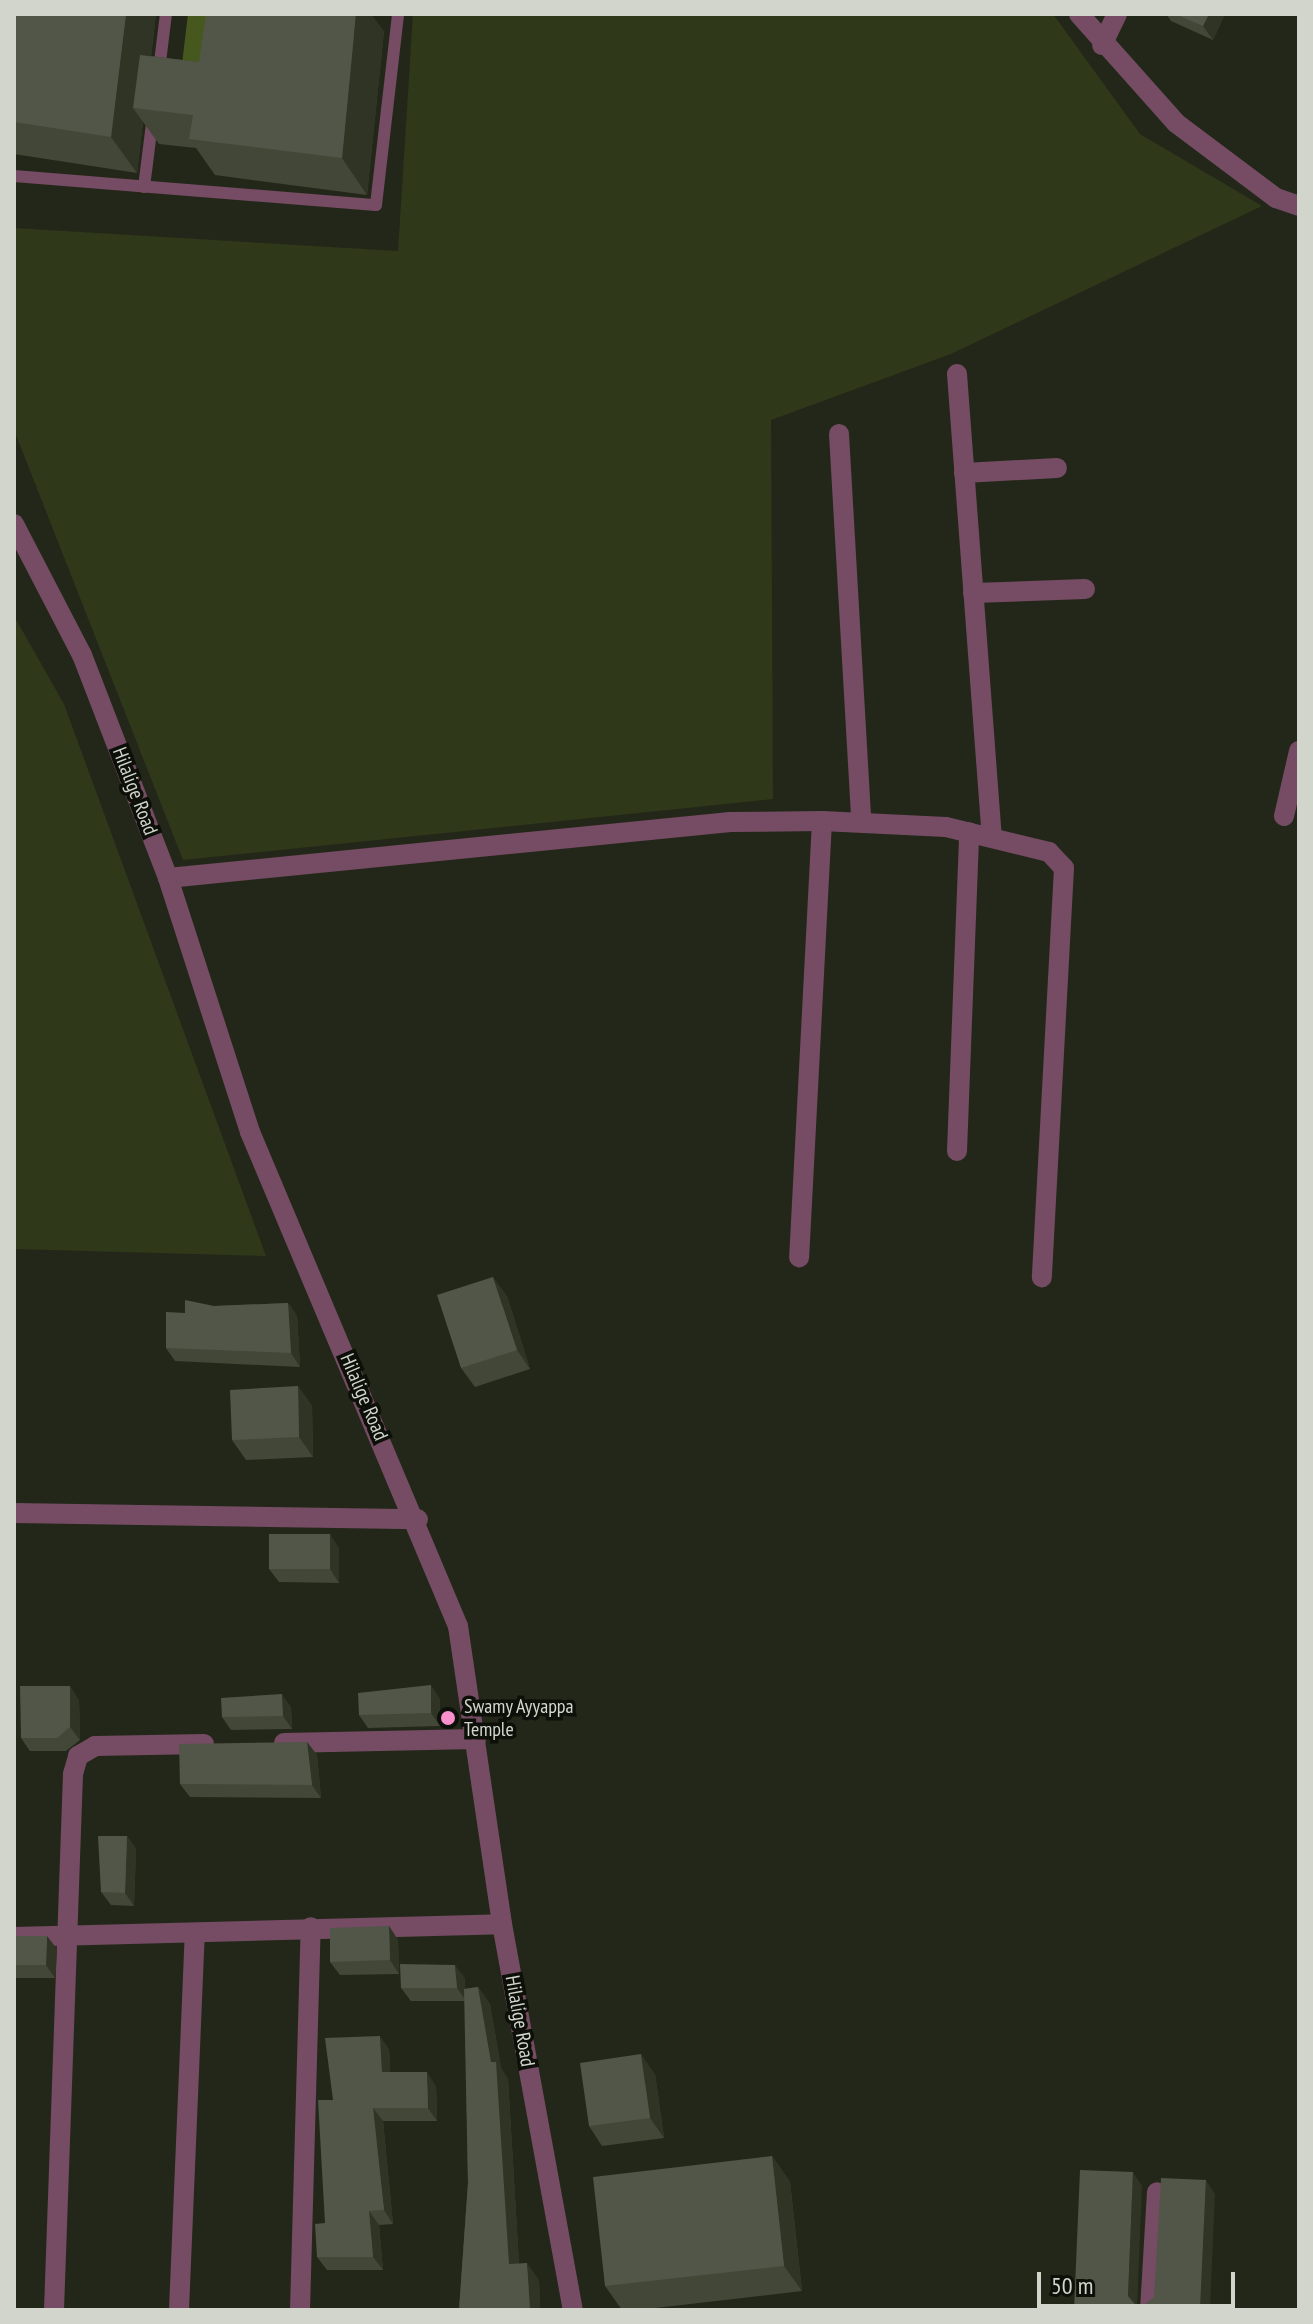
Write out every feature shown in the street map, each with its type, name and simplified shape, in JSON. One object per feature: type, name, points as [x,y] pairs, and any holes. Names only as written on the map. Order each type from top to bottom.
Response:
[{"type":"street","points":[[1079,14],[1102,45],[1176,123],[1276,198],[1299,206]]},
{"type":"street","points":[[1102,45],[1117,14]]},
{"type":"street","points":[[957,374],[992,838]]},
{"type":"street","points":[[839,434],[861,817]]},
{"type":"street","points":[[964,473],[1057,468]]},
{"type":"street","name":"Hilalige Road","points":[[14,524],[82,655],[168,878],[250,1132],[418,1519],[458,1626],[502,1924],[573,2310]]},
{"type":"street","points":[[973,593],[1085,589]]},
{"type":"street","points":[[1284,816],[1299,751]]},
{"type":"street","points":[[168,878],[730,822],[822,821],[861,817],[969,832],[1049,852],[1064,868],[1042,1277]]},
{"type":"street","points":[[799,1257],[822,821]]},
{"type":"street","points":[[957,1151],[969,832]]},
{"type":"street","points":[[14,1513],[418,1519]]},
{"type":"street","points":[[254,1744],[476,1739]]},
{"type":"street","points":[[54,2310],[78,1756],[95,1746],[222,1744]]},
{"type":"street","points":[[14,1937],[502,1924]]},
{"type":"street","points":[[300,2310],[311,1927]]},
{"type":"street","points":[[179,2310],[195,1933]]},
{"type":"street","points":[[1150,2310],[1157,2192]]},
{"type":"lane","points":[[144,187],[166,14]]},
{"type":"lane","points":[[14,176],[376,205],[398,14]]},
{"type":"shaded area","points":[[188,14],[212,16],[205,90],[179,89]]},
{"type":"shaded area","points":[[413,14],[1053,14],[1140,134],[1262,206],[951,354],[771,420],[773,799],[183,860],[14,430],[14,228],[398,251]]},
{"type":"shaded area","points":[[14,616],[64,704],[266,1256],[14,1249]]},
{"type":"building","points":[[14,14],[126,14],[111,137],[14,122]]},
{"type":"building","points":[[206,14],[356,14],[342,158],[189,139],[193,115],[133,108],[140,55],[199,62]]},
{"type":"building","points":[[1175,14],[1209,14],[1203,26]]},
{"type":"building","points":[[493,1277],[517,1350],[461,1368],[437,1295]]},
{"type":"building","points":[[185,1300],[214,1306],[288,1303],[291,1353],[166,1348],[166,1312],[185,1313]]},
{"type":"building","points":[[298,1386],[299,1437],[232,1440],[230,1390]]},
{"type":"building","points":[[269,1534],[330,1534],[330,1569],[269,1569]]},
{"type":"building","points":[[431,1685],[431,1713],[359,1715],[358,1693]]},
{"type":"building","points":[[20,1686],[70,1686],[70,1727],[57,1738],[21,1738]]},
{"type":"building","points":[[282,1694],[283,1716],[222,1717],[221,1698]]},
{"type":"building","points":[[307,1742],[312,1785],[180,1784],[179,1744]]},
{"type":"building","points":[[98,1836],[127,1836],[125,1893],[101,1892]]},
{"type":"building","points":[[389,1926],[390,1960],[330,1962],[330,1928]]},
{"type":"building","points":[[14,1936],[47,1936],[46,1965],[14,1965]]},
{"type":"building","points":[[400,1964],[455,1965],[457,1988],[401,1988]]},
{"type":"building","points":[[478,1987],[491,2062],[496,2062],[509,2264],[527,2263],[530,2310],[459,2310],[468,2183],[464,1989]]},
{"type":"building","points":[[380,2036],[382,2072],[427,2072],[428,2108],[373,2108],[384,2210],[369,2211],[373,2257],[317,2257],[315,2224],[325,2223],[318,2100],[333,2100],[325,2038]]},
{"type":"building","points":[[641,2054],[650,2118],[589,2126],[580,2063]]},
{"type":"building","points":[[772,2156],[784,2266],[605,2286],[593,2177]]},
{"type":"building","points":[[1080,2170],[1133,2172],[1128,2296],[1139,2309],[1154,2297],[1161,2178],[1206,2180],[1200,2310],[1074,2310]]},
{"type":"place","name":"Swamy Ayyappa Temple","points":[[448,1718]]}]
